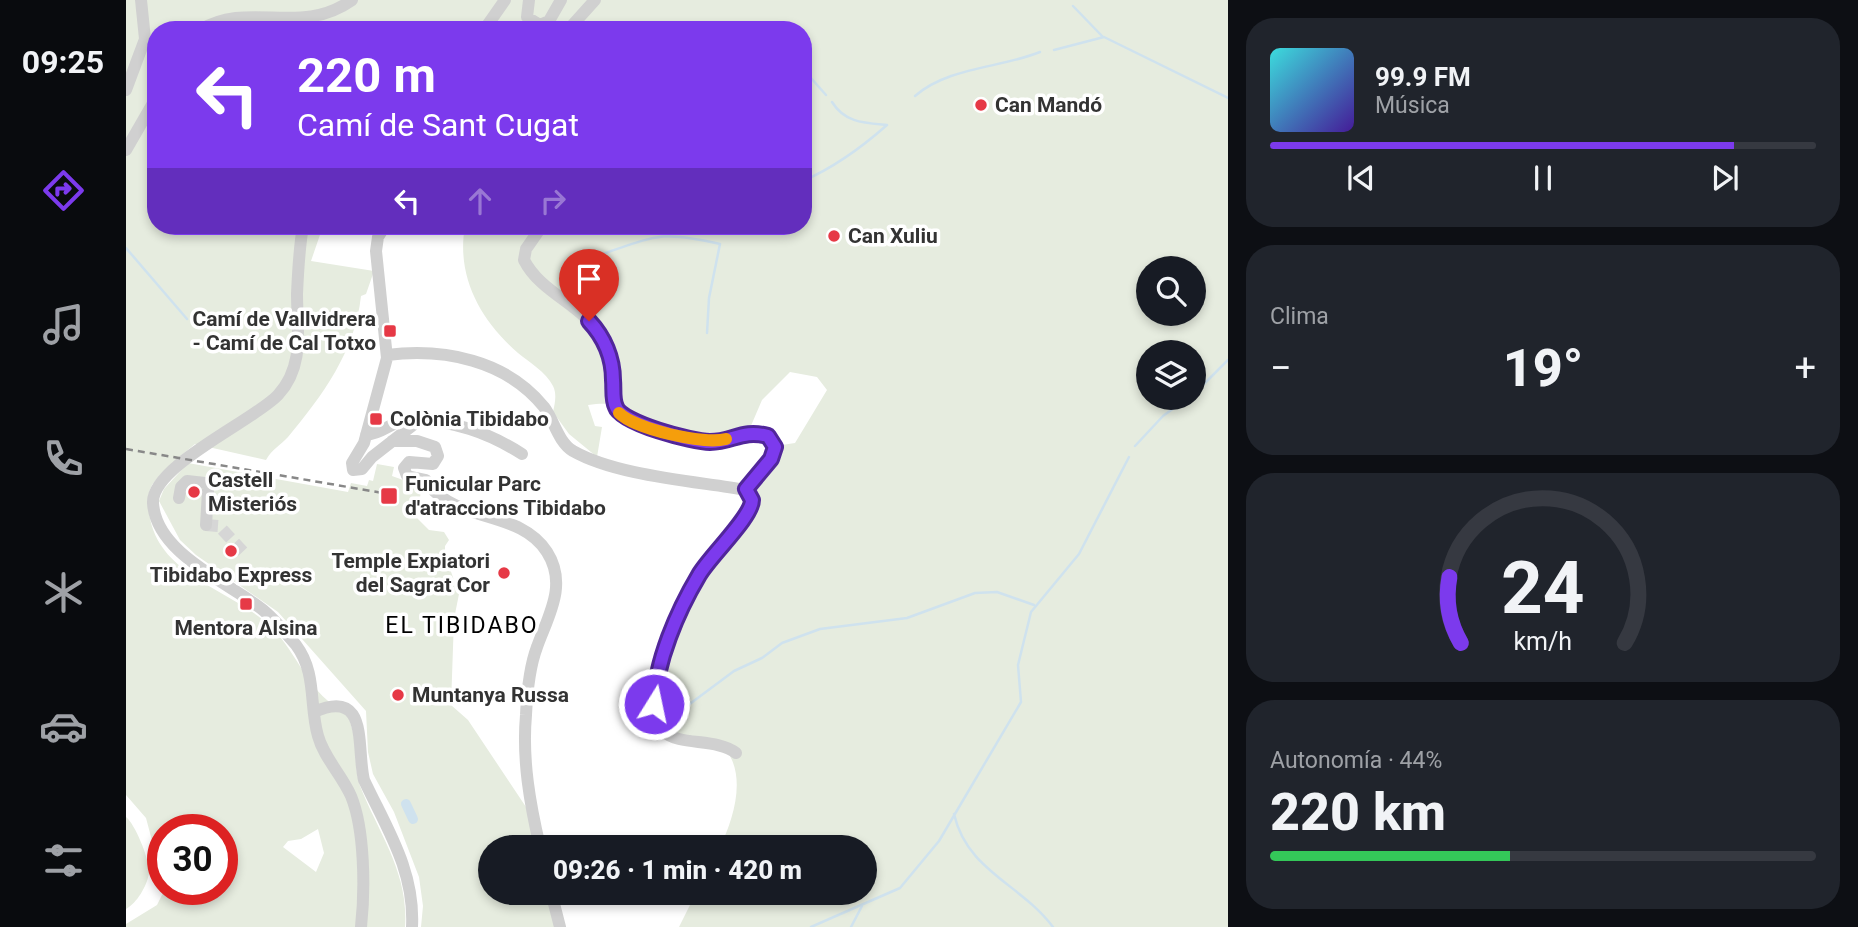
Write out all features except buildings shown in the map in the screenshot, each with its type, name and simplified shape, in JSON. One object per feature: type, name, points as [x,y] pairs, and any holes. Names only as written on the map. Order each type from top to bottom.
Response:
[{"type":"street","points":[[126,90],[145,39],[141,0]]},
{"type":"street","points":[[210,21],[219,12],[247,3],[320,14],[338,9],[352,0]]},
{"type":"street","points":[[490,21],[505,0]]},
{"type":"street","points":[[529,0],[527,17],[534,21]]},
{"type":"street","points":[[549,21],[561,0]]},
{"type":"street","points":[[576,21],[595,0]]},
{"type":"street","points":[[126,150],[147,114]]},
{"type":"street","points":[[302,235],[298,258],[298,353],[290,377],[271,401],[183,460],[157,490],[153,501],[162,527],[182,554],[208,575],[265,612],[295,645],[310,672],[317,734],[355,808],[363,889],[361,927]]},
{"type":"street","points":[[379,235],[376,251],[387,355],[366,435],[352,463],[355,471],[362,469],[372,457],[413,425],[413,419]]},
{"type":"street","points":[[536,235],[526,249],[524,260],[534,275],[583,315],[602,338],[612,369],[617,411],[624,418],[694,440],[720,441],[748,432],[768,436],[774,442],[775,452],[746,489]]},
{"type":"street","points":[[387,355],[429,351],[454,354],[496,370],[517,382],[544,407],[570,450],[606,465],[746,489]]},
{"type":"street","points":[[366,435],[373,435],[402,419],[447,421],[493,436],[522,454]]},
{"type":"street","points":[[392,442],[417,441],[435,447],[439,456],[433,464],[409,462],[404,468],[407,476],[428,483],[445,499],[530,534],[547,551],[556,573],[554,608],[533,662],[525,717],[528,795],[537,835]]},
{"type":"street","points":[[179,498],[181,487],[187,481],[205,483],[206,525]]},
{"type":"street","points":[[736,753],[721,745],[668,734],[660,726],[654,704],[665,651],[699,574],[749,512],[752,500],[746,489]]},
{"type":"street","points":[[314,712],[328,706],[340,706],[358,721],[364,780],[408,875],[412,927]]},
{"type":"street","points":[[554,905],[560,927]]},
{"type":"shaded area","points":[[126,0],[1228,0],[1228,927],[679,927],[690,905],[877,905],[877,835],[725,835],[733,812],[737,785],[736,773],[726,750],[660,738],[654,721],[673,622],[747,504],[745,495],[765,474],[782,445],[795,443],[827,390],[817,377],[790,372],[762,400],[750,428],[709,434],[672,429],[644,420],[613,405],[588,405],[595,426],[602,427],[597,457],[569,434],[553,412],[555,395],[550,381],[504,340],[482,311],[468,279],[464,262],[464,235],[812,235],[812,21],[147,21],[147,235],[320,235],[311,261],[374,271],[366,294],[361,296],[352,336],[335,372],[301,421],[266,460],[195,444],[156,479],[150,488],[148,501],[154,533],[165,551],[197,579],[254,613],[270,626],[313,685],[334,705],[347,712],[354,739],[360,786],[398,871],[405,907],[405,927],[126,927],[126,924],[157,905],[238,905],[238,814],[147,814],[147,822],[126,795]],"holes":[[[318,829],[324,853],[316,872],[283,847],[288,841],[301,839]]]},
{"type":"shaded area","points":[[188,463],[348,492],[351,483],[367,486],[369,480],[373,481],[377,464],[394,467],[392,476],[417,485],[421,491],[417,518],[429,530],[444,532],[449,540],[445,546],[445,555],[459,594],[454,619],[451,705],[468,720],[530,813],[536,835],[478,835],[478,905],[553,905],[559,927],[421,927],[423,906],[419,877],[394,812],[373,774],[368,752],[366,711],[278,612],[196,555],[180,540],[159,501],[164,489]]},
{"type":"shaded area","points":[[126,817],[134,827],[147,860],[147,880],[141,894],[126,909]]},
{"type":"waterway","points":[[1073,6],[1102,36]]},
{"type":"waterway","points":[[1054,50],[1104,37],[1228,98]]},
{"type":"waterway","points":[[915,96],[943,79],[1040,52]]},
{"type":"waterway","points":[[812,79],[826,95]]},
{"type":"waterway","points":[[832,102],[849,118],[887,125]]},
{"type":"waterway","points":[[812,177],[847,156],[887,125]]},
{"type":"waterway","points":[[600,255],[659,237],[684,237],[720,244],[709,298],[707,333]]},
{"type":"waterway","points":[[126,248],[187,319]]},
{"type":"waterway","points":[[1206,382],[1228,360]]},
{"type":"waterway","points":[[1135,446],[1171,410]]},
{"type":"waterway","points":[[811,927],[900,888],[939,841],[1021,702],[1018,665],[1031,612],[1079,554],[1129,457]]},
{"type":"waterway","points":[[687,706],[734,671],[762,658],[782,643],[820,629],[907,618],[975,593],[997,592],[1034,605]]},
{"type":"waterway","points":[[406,804],[413,819]]},
{"type":"waterway","points":[[954,814],[970,850],[996,876],[1026,899],[1053,927]]},
{"type":"waterway","points":[[851,927],[862,906]]},
{"type":"tunnel","points":[[206,525],[219,526],[246,555]]},
{"type":"railway","points":[[126,449],[383,493]]},
{"type":"slow traffic","points":[[619,413],[624,418],[694,440],[711,442],[726,439]]},
{"type":"place","name":"Can Mandó","points":[[981,105]]},
{"type":"place","name":"Can Xuliu","points":[[834,236]]},
{"type":"place","name":"Camí de Vallvidrera - Camí de Cal Totxo","points":[[390,331]]},
{"type":"place","name":"Colònia Tibidabo","points":[[376,419]]},
{"type":"place","name":"Castell Misteriós","points":[[194,492]]},
{"type":"place","name":"Funicular Parc d'atraccions Tibidabo","points":[[389,496]]},
{"type":"place","name":"Tibidabo Express","points":[[231,551]]},
{"type":"place","name":"Temple Expiatori del Sagrat Cor","points":[[504,573]]},
{"type":"place","name":"Mentora Alsina","points":[[246,604]]},
{"type":"place","name":"Muntanya Russa","points":[[398,695]]},
{"type":"district","name":"EL TIBIDABO","points":[[462,625]]},
{"type":"route","points":[[589,321],[605,345],[612,369],[615,405],[624,418],[694,440],[711,442],[748,432],[759,433],[768,436],[775,447],[771,459],[746,489],[752,500],[749,512],[708,561],[689,594],[665,651],[654,704]]}]
